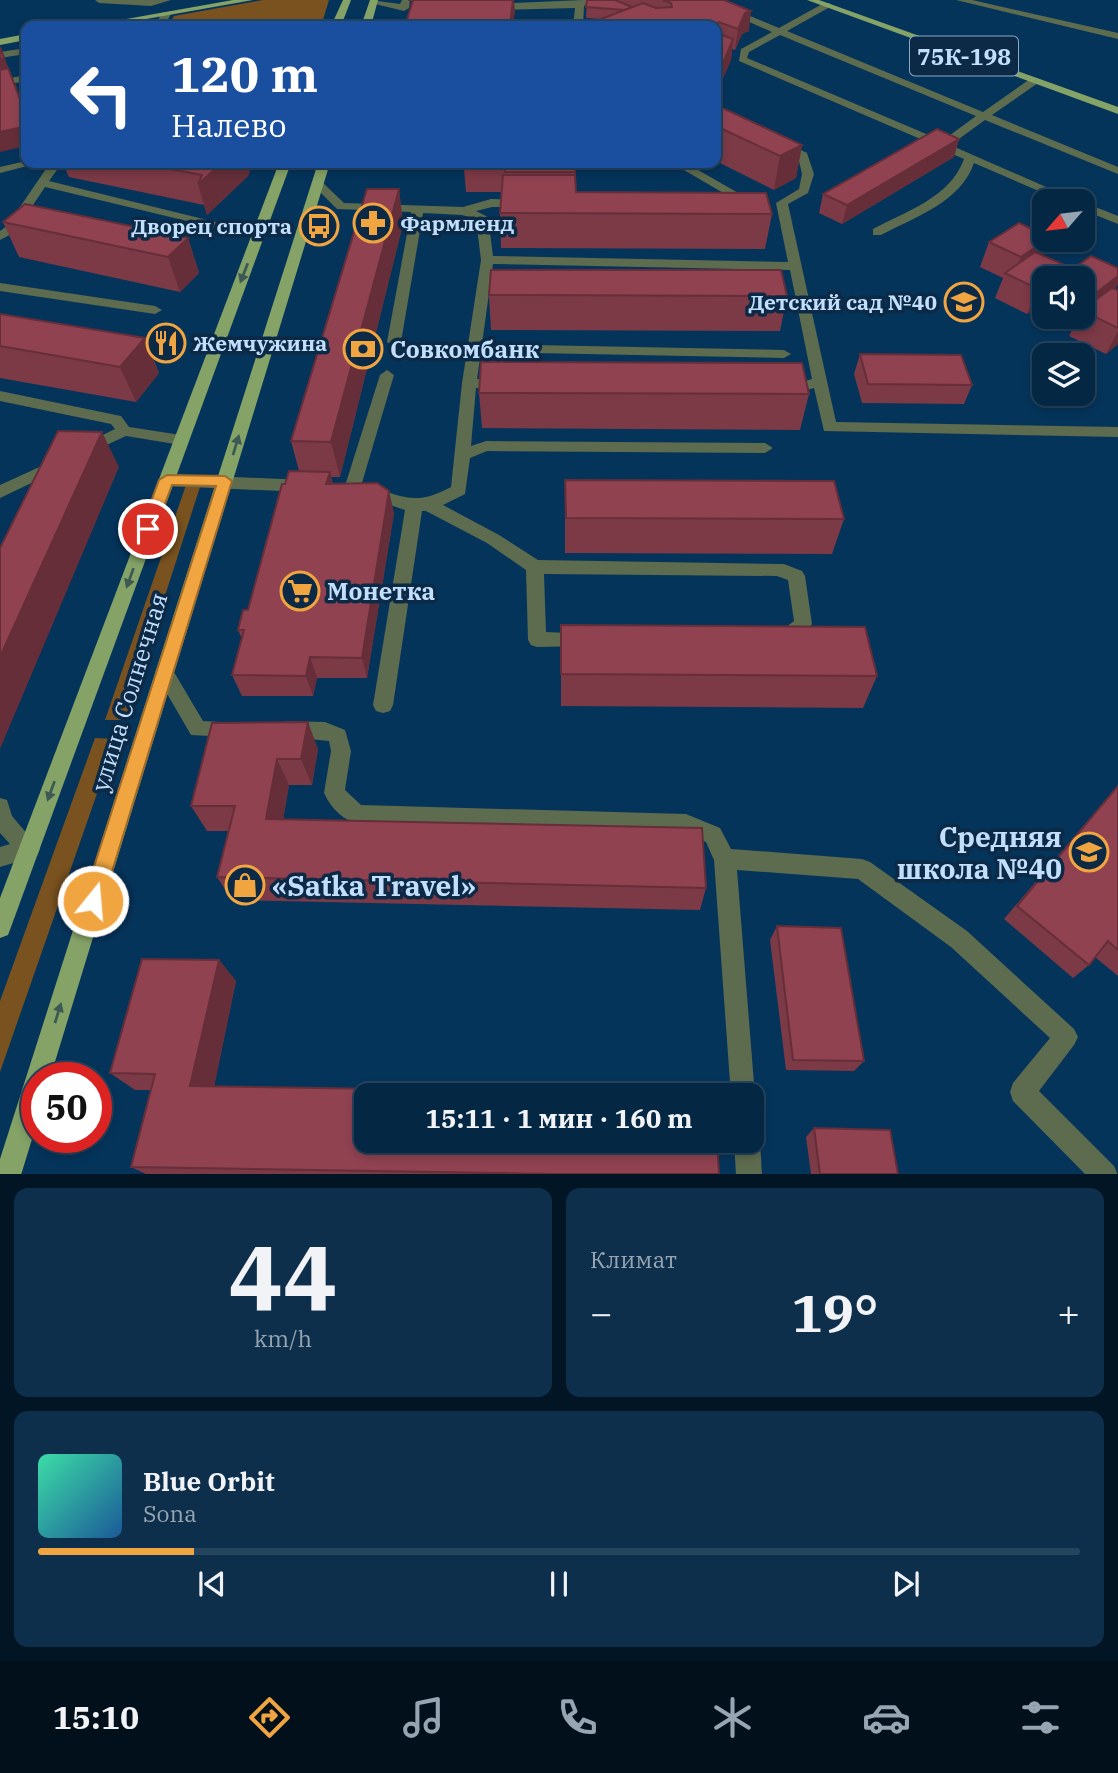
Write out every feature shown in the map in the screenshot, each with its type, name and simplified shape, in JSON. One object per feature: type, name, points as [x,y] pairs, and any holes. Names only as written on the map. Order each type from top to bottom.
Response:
[{"type":"main road","points":[[123,21],[249,0]]},
{"type":"main road","points":[[338,21],[347,0]]},
{"type":"main road","name":"75К-198","points":[[811,0],[1118,111]]},
{"type":"main road","points":[[368,21],[374,1]]},
{"type":"main road","points":[[0,42],[21,38]]},
{"type":"main road","name":"улица Солнечная","points":[[0,927],[283,168]]},
{"type":"main road","name":"улица Солнечная","points":[[42,1062],[322,168]]},
{"type":"main road","name":"улица Солнечная","points":[[8,1174],[21,1131]]},
{"type":"street","points":[[99,0],[151,3],[167,0]]},
{"type":"street","points":[[374,1],[404,8],[406,0]]},
{"type":"street","points":[[475,7],[580,5],[590,0]]},
{"type":"street","points":[[703,0],[1118,171]]},
{"type":"street","points":[[960,0],[1118,36]]},
{"type":"street","points":[[578,21],[580,5]]},
{"type":"street","points":[[827,5],[737,57],[1043,189]]},
{"type":"street","points":[[162,21],[166,14]]},
{"type":"street","points":[[0,55],[21,52]]},
{"type":"street","points":[[0,83],[21,79]]},
{"type":"street","points":[[953,150],[950,140],[1034,81]]},
{"type":"street","points":[[725,205],[768,204],[804,191],[808,174],[803,155],[764,136]]},
{"type":"street","points":[[877,232],[952,190],[968,173],[970,159]]},
{"type":"street","points":[[0,170],[21,166]]},
{"type":"street","points":[[0,236],[11,229],[52,168]]},
{"type":"street","points":[[689,168],[768,204],[795,267],[829,427],[1118,432]]},
{"type":"street","points":[[41,183],[258,234]]},
{"type":"street","points":[[317,183],[341,206],[463,211],[482,217],[486,260],[477,348],[469,383],[459,490],[423,507]]},
{"type":"street","points":[[463,211],[491,203],[540,204]]},
{"type":"street","points":[[394,342],[418,209]]},
{"type":"street","points":[[1096,211],[1118,220]]},
{"type":"street","points":[[486,260],[795,267]]},
{"type":"street","points":[[0,287],[155,310]]},
{"type":"street","points":[[477,348],[784,354]]},
{"type":"street","points":[[387,375],[347,486],[423,507],[493,538],[535,567],[778,569],[796,576],[803,624],[789,635],[763,636]]},
{"type":"street","points":[[769,391],[783,392],[820,382]]},
{"type":"street","points":[[469,383],[524,385]]},
{"type":"street","points":[[0,396],[116,420],[124,431]]},
{"type":"street","points":[[0,492],[124,431],[181,440]]},
{"type":"street","points":[[461,455],[486,446],[765,448]]},
{"type":"street","points":[[167,480],[317,486]]},
{"type":"street","points":[[383,705],[423,507]]},
{"type":"street","points":[[535,567],[537,640],[604,639]]},
{"type":"street","points":[[164,673],[198,729],[324,731],[338,736],[341,751],[334,793],[350,812],[361,815],[686,824],[713,835],[725,859],[742,1083]]},
{"type":"street","points":[[0,807],[3,821],[29,849],[0,857]]},
{"type":"street","points":[[725,859],[862,869],[959,939],[1066,1037],[1022,1092],[1105,1174]]},
{"type":"street","points":[[748,1153],[749,1174]]},
{"type":"shaded area","points":[[263,0],[329,0],[323,21],[171,21],[174,16]]},
{"type":"shaded area","points":[[186,485],[200,487],[125,720],[105,720]]},
{"type":"shaded area","points":[[95,738],[116,739],[0,1072],[0,1001]]},
{"type":"building","points":[[413,0],[513,0],[510,21],[407,21]]},
{"type":"building","points":[[587,0],[615,0],[632,7],[625,10],[586,7]]},
{"type":"building","points":[[663,0],[724,0],[751,11],[745,13],[738,29],[721,21],[601,19],[643,3],[656,8],[672,7],[671,3]]},
{"type":"building","points":[[721,34],[733,39],[721,69]]},
{"type":"building","points":[[8,68],[21,102],[21,127],[0,132],[0,70]]},
{"type":"building","points":[[721,107],[802,145],[780,156],[721,128]]},
{"type":"building","points":[[937,129],[959,139],[847,205],[823,194]]},
{"type":"building","points":[[165,168],[216,168],[198,184],[202,175]]},
{"type":"building","points":[[505,168],[575,168],[575,172],[505,172]]},
{"type":"building","points":[[503,175],[575,175],[576,192],[766,193],[772,214],[500,213]]},
{"type":"building","points":[[367,189],[399,189],[331,442],[291,441]]},
{"type":"building","points":[[25,204],[188,238],[168,257],[3,222]]},
{"type":"building","points":[[1019,223],[1032,229],[1032,250],[1021,257],[989,242]]},
{"type":"building","points":[[1035,252],[1067,266],[1032,266],[1032,286],[1005,273]]},
{"type":"building","points":[[1091,256],[1118,268],[1118,276],[1096,293],[1095,266],[1077,266]]},
{"type":"building","points":[[491,270],[781,270],[787,296],[489,295]]},
{"type":"building","points":[[1112,288],[1118,290],[1118,328],[1095,317],[1095,300]]},
{"type":"building","points":[[0,314],[145,338],[120,367],[0,346]]},
{"type":"building","points":[[860,354],[961,355],[972,385],[868,384]]},
{"type":"building","points":[[481,362],[802,363],[809,394],[479,393]]},
{"type":"building","points":[[58,431],[102,432],[0,657],[0,548]]},
{"type":"building","points":[[289,471],[330,472],[326,484],[377,483],[389,491],[362,658],[310,657],[306,676],[232,675],[244,630],[238,630],[243,610],[248,610],[282,484],[285,484]]},
{"type":"building","points":[[565,480],[834,481],[844,519],[566,518]]},
{"type":"building","points":[[561,625],[865,627],[877,676],[561,674]]},
{"type":"building","points":[[308,722],[301,759],[277,759],[266,819],[702,828],[706,888],[217,877],[235,806],[191,806],[212,723]]},
{"type":"building","name":"Средняя школа №40","points":[[1118,786],[1118,950],[1108,941],[1089,965],[1017,906]]},
{"type":"building","points":[[777,926],[841,928],[864,1061],[793,1060]]},
{"type":"building","points":[[142,959],[219,960],[190,1086],[354,1089],[354,1153],[718,1153],[719,1174],[131,1167],[155,1074],[112,1073]]},
{"type":"building","points":[[814,1128],[890,1130],[898,1174],[820,1174]]},
{"type":"place","name":"Фармленд","points":[[373,223]]},
{"type":"place","name":"Дворец спорта","points":[[319,226]]},
{"type":"place","name":"Детский сад №40","points":[[964,302]]},
{"type":"place","name":"Жемчужина","points":[[166,343]]},
{"type":"place","name":"Совкомбанк","points":[[363,349]]},
{"type":"place","name":"Монетка","points":[[300,591]]},
{"type":"place","name":"Средняя школа №40","points":[[1089,852]]},
{"type":"place","name":"«Satka Travel»","points":[[245,885]]},
{"type":"route","points":[[93,901],[225,481],[167,480],[148,529]]}]
